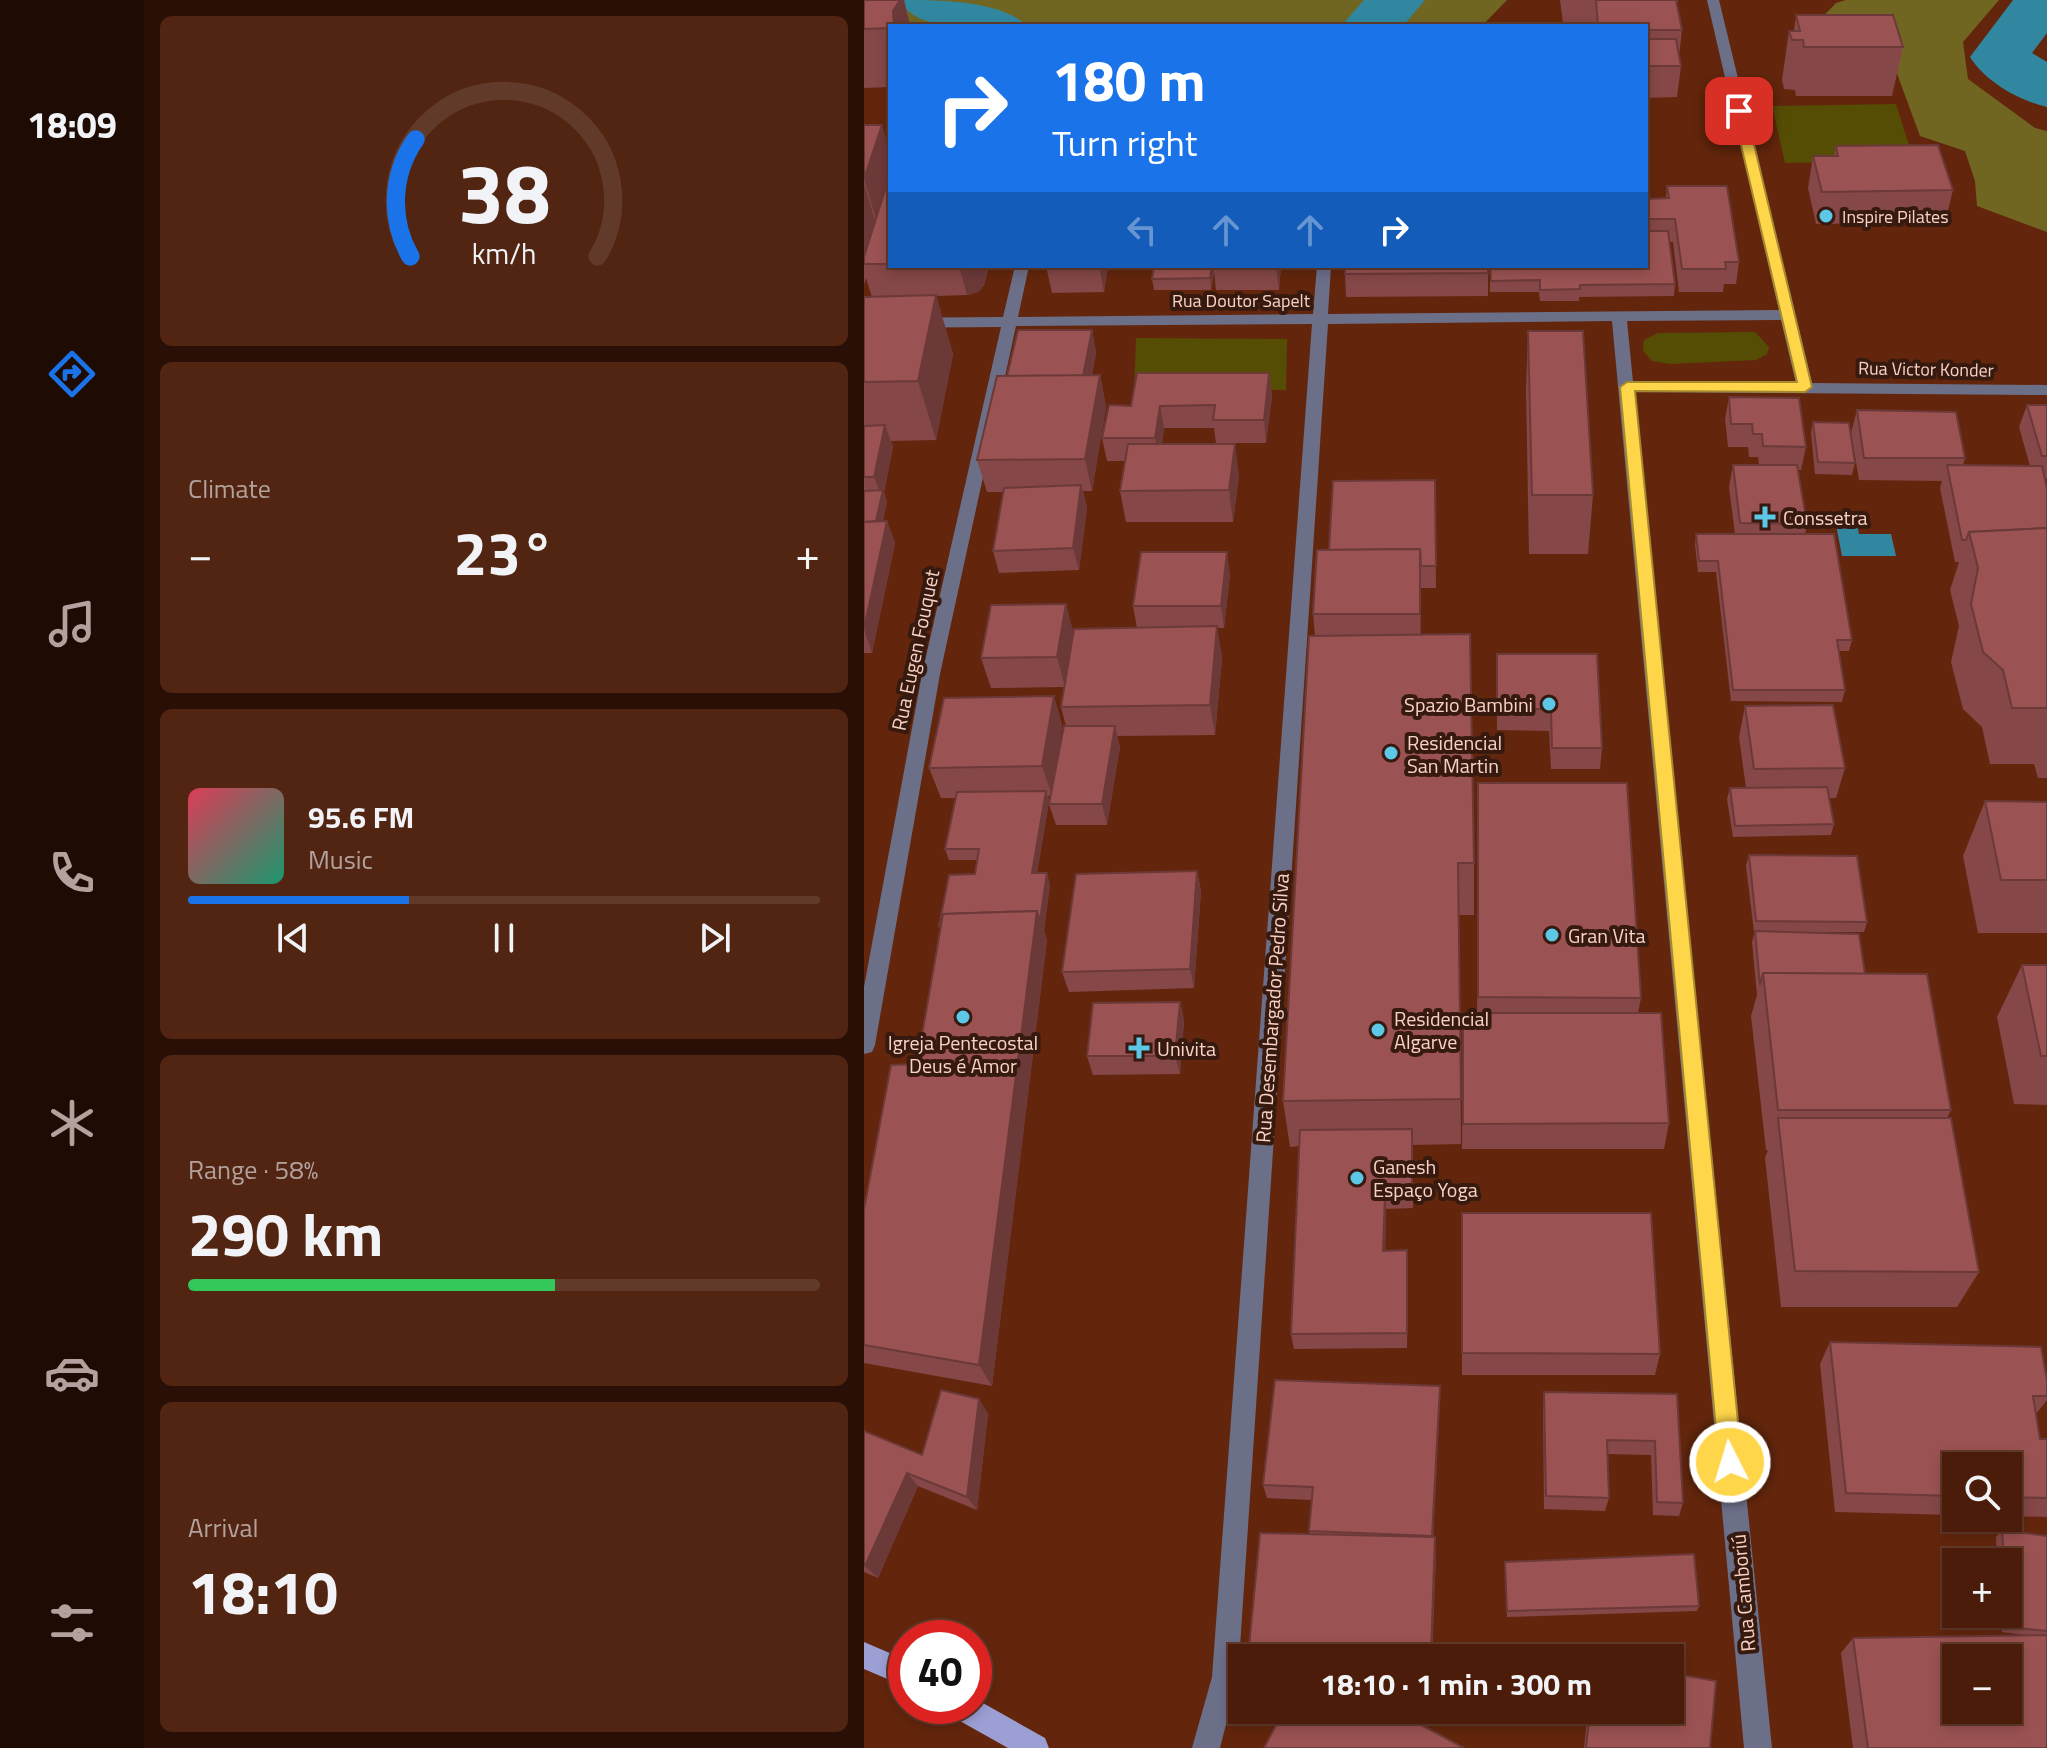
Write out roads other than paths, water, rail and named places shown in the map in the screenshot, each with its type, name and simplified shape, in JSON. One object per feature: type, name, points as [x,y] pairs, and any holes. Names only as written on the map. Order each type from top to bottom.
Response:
[{"type":"main road","points":[[864,1655],[888,1666]]},
{"type":"main road","points":[[992,1724],[1035,1748]]},
{"type":"street","points":[[1713,0],[1805,387]]},
{"type":"street","name":"Rua Eugen Fouquet","points":[[864,1045],[931,674],[1022,268]]},
{"type":"street","name":"Rua Desembargador Pedro Silva","points":[[1206,1748],[1225,1677],[1324,268]]},
{"type":"street","name":"Rua Doutor Sapelt","points":[[864,323],[1788,315]]},
{"type":"street","name":"Rua Camboriú","points":[[1619,316],[1758,1748]]},
{"type":"street","name":"Rua Victor Konder","points":[[1627,387],[2047,390]]},
{"type":"water","points":[[1836,525],[1857,525],[1859,534],[1891,534],[1896,556],[1842,556]]},
{"type":"waterway","points":[[926,0],[992,24]]},
{"type":"waterway","points":[[1372,24],[1397,0]]},
{"type":"waterway","points":[[2043,0],[1999,57],[2047,89]]},
{"type":"place","name":"Inspire Pilates","points":[[1826,216]]},
{"type":"place","name":"Conssetra","points":[[1765,517]]},
{"type":"place","name":"Spazio Bambini","points":[[1549,704]]},
{"type":"place","name":"Residencial San Martin","points":[[1391,753]]},
{"type":"place","name":"Gran Vita","points":[[1552,935]]},
{"type":"place","name":"Igreja Pentecostal Deus é Amor","points":[[963,1017]]},
{"type":"place","name":"Residencial Algarve","points":[[1378,1030]]},
{"type":"place","name":"Univita","points":[[1139,1048]]},
{"type":"place","name":"Ganesh Espaço Yoga","points":[[1357,1178]]}]
